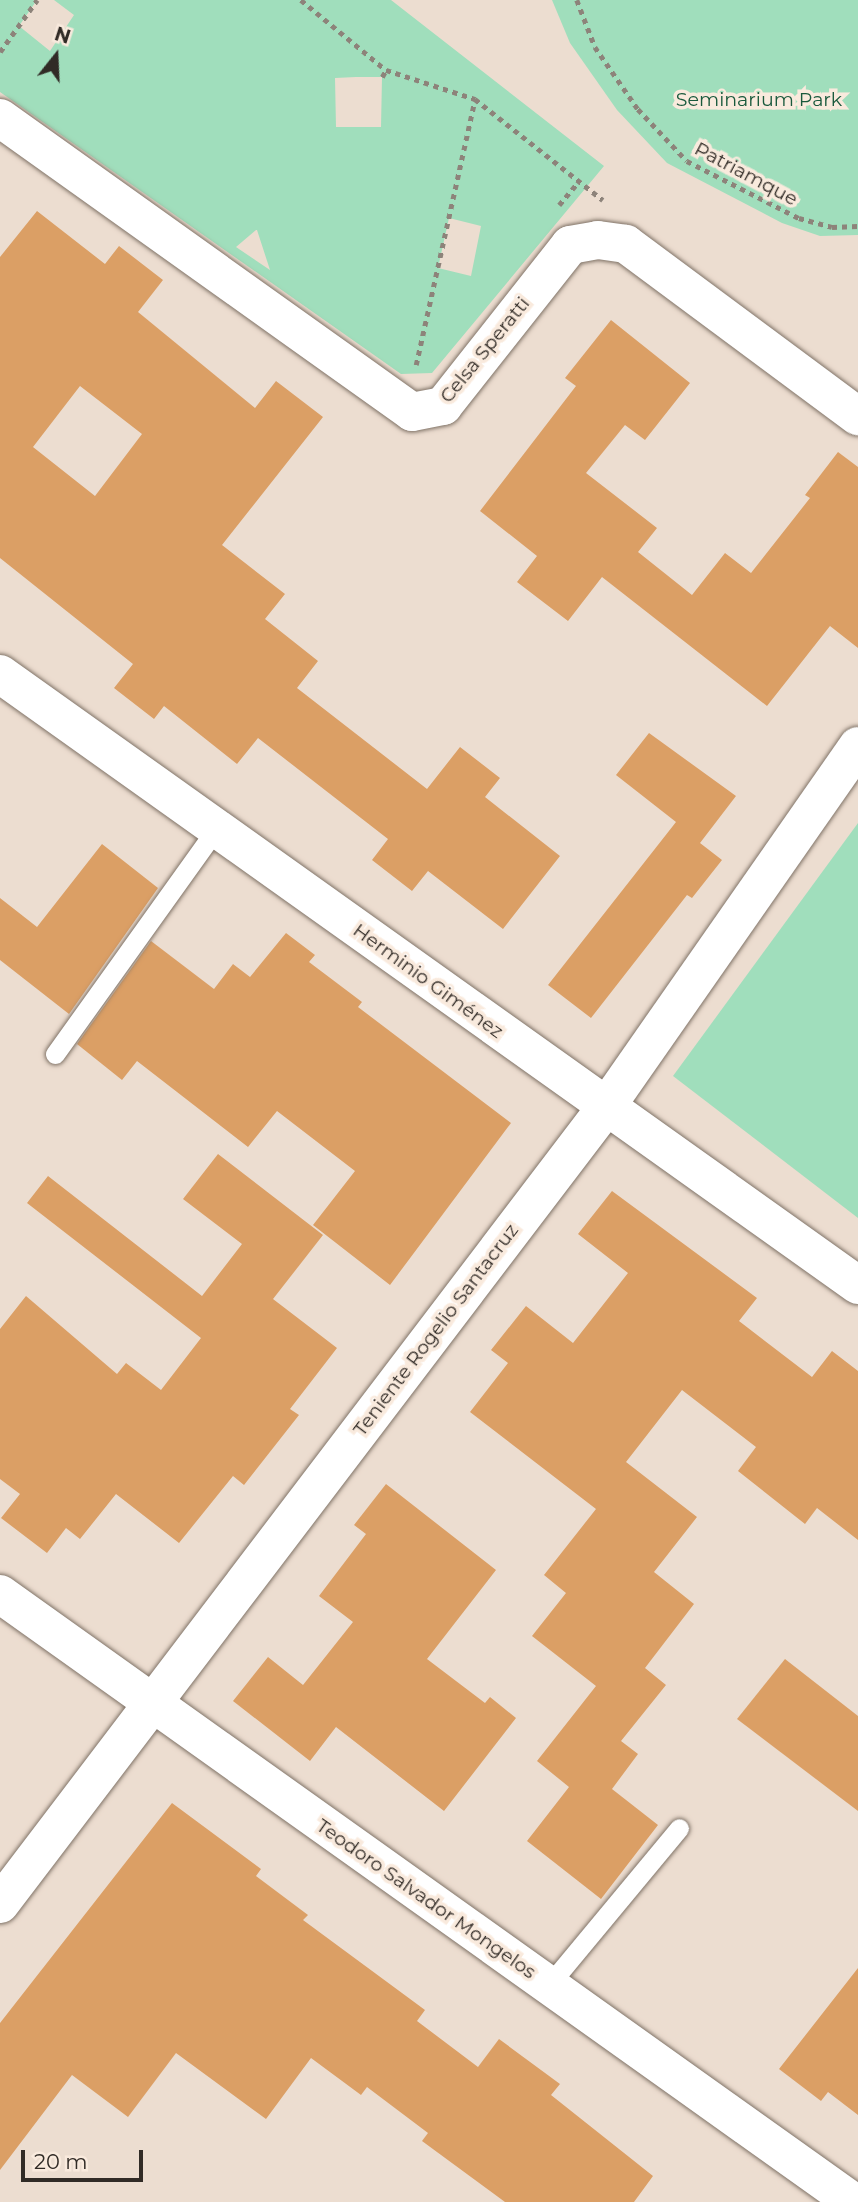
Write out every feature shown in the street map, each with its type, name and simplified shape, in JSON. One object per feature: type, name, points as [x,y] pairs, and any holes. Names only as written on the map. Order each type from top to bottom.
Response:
[{"type":"street","name":"Celsa Speratti","points":[[0,118],[412,412],[443,406],[569,245],[598,240],[626,244],[858,416]]},
{"type":"street","name":"Herminio Giménez","points":[[0,674],[858,1285]]},
{"type":"street","name":"Teniente Rogelio Santacruz","points":[[0,1904],[607,1107],[858,746]]},
{"type":"street","name":"Teodoro Salvador Mongelos","points":[[0,1594],[150,1704],[853,2202]]},
{"type":"lane","points":[[55,1054],[216,829]]},
{"type":"lane","points":[[548,1986],[679,1828]]},
{"type":"path","points":[[0,52],[37,0]]},
{"type":"path","points":[[301,0],[386,70],[475,99],[578,182],[552,214]]},
{"type":"path","name":"Patriamque","points":[[577,0],[602,57],[638,109],[687,161],[799,218],[832,227],[858,226]]},
{"type":"path","points":[[382,77],[386,70]]},
{"type":"path","points":[[416,367],[475,99]]},
{"type":"path","name":"Celsa Speratti","points":[[405,365],[429,365]]},
{"type":"green space","points":[[0,0],[37,0],[19,26],[50,51],[74,15],[54,0],[391,0],[604,166],[432,373],[401,374],[0,92]],"holes":[[[382,77],[381,127],[336,127],[335,78]],[[449,218],[481,226],[471,276],[438,268]],[[257,230],[270,270],[236,247]]]},
{"type":"green space","name":"Seminarium Park","points":[[552,0],[858,0],[858,235],[820,236],[782,223],[667,163],[617,110],[570,43]]},
{"type":"green space","points":[[858,823],[858,1218],[673,1076]]},
{"type":"building","points":[[37,211],[105,264],[119,246],[163,280],[138,312],[255,408],[276,381],[323,417],[222,545],[285,594],[265,619],[318,661],[297,688],[427,789],[460,747],[500,778],[485,797],[560,856],[503,929],[428,871],[412,891],[372,860],[388,839],[258,738],[237,764],[164,706],[154,719],[114,688],[133,664],[0,558],[0,257]],"holes":[[[80,386],[142,434],[95,496],[33,447]]]},
{"type":"building","points":[[611,320],[690,383],[645,440],[625,425],[586,473],[657,528],[638,552],[692,595],[725,553],[751,573],[810,498],[805,495],[838,452],[858,467],[858,648],[830,626],[767,706],[602,577],[568,621],[517,582],[537,556],[480,511],[576,386],[565,378]]},
{"type":"building","points":[[649,733],[736,796],[700,843],[722,860],[692,898],[687,895],[591,1018],[548,985],[676,822],[616,775]]},
{"type":"building","points":[[102,844],[158,888],[69,1014],[0,960],[0,898],[37,927]]},
{"type":"building","points":[[286,933],[315,955],[309,962],[362,1002],[358,1007],[511,1123],[390,1285],[313,1225],[355,1171],[277,1111],[248,1147],[137,1061],[122,1080],[77,1044],[151,941],[214,989],[233,964],[250,977]]},
{"type":"building","points":[[218,1154],[323,1235],[273,1299],[337,1348],[290,1409],[299,1415],[244,1485],[233,1476],[179,1543],[116,1494],[80,1539],[66,1528],[47,1553],[1,1518],[20,1494],[0,1479],[0,1329],[26,1296],[117,1374],[126,1363],[161,1390],[201,1338],[27,1203],[48,1176],[202,1296],[242,1244],[183,1199]]},
{"type":"building","points":[[612,1191],[757,1298],[739,1321],[812,1377],[832,1351],[858,1371],[858,1540],[817,1508],[805,1524],[738,1471],[756,1447],[682,1390],[626,1462],[697,1517],[654,1572],[694,1604],[645,1668],[666,1685],[621,1741],[638,1754],[612,1789],[658,1825],[601,1899],[527,1841],[569,1787],[537,1761],[596,1686],[532,1636],[566,1593],[544,1575],[596,1509],[470,1412],[508,1363],[491,1350],[526,1306],[573,1343],[628,1273],[578,1234]]},
{"type":"building","points":[[386,1484],[496,1570],[427,1659],[485,1703],[490,1697],[516,1718],[444,1811],[336,1727],[310,1761],[233,1701],[268,1657],[303,1685],[353,1622],[319,1596],[366,1534],[354,1525]]},
{"type":"building","points":[[785,1659],[858,1716],[858,1811],[737,1719]]},
{"type":"building","points":[[172,1803],[261,1869],[256,1876],[308,1915],[303,1920],[425,2010],[417,2021],[478,2067],[499,2039],[560,2084],[551,2095],[653,2176],[634,2202],[505,2202],[422,2141],[428,2133],[367,2087],[361,2095],[311,2058],[266,2119],[176,2053],[128,2117],[72,2075],[0,2170],[0,2023]]},
{"type":"building","points":[[858,1968],[858,2115],[828,2092],[821,2101],[779,2069]]}]
